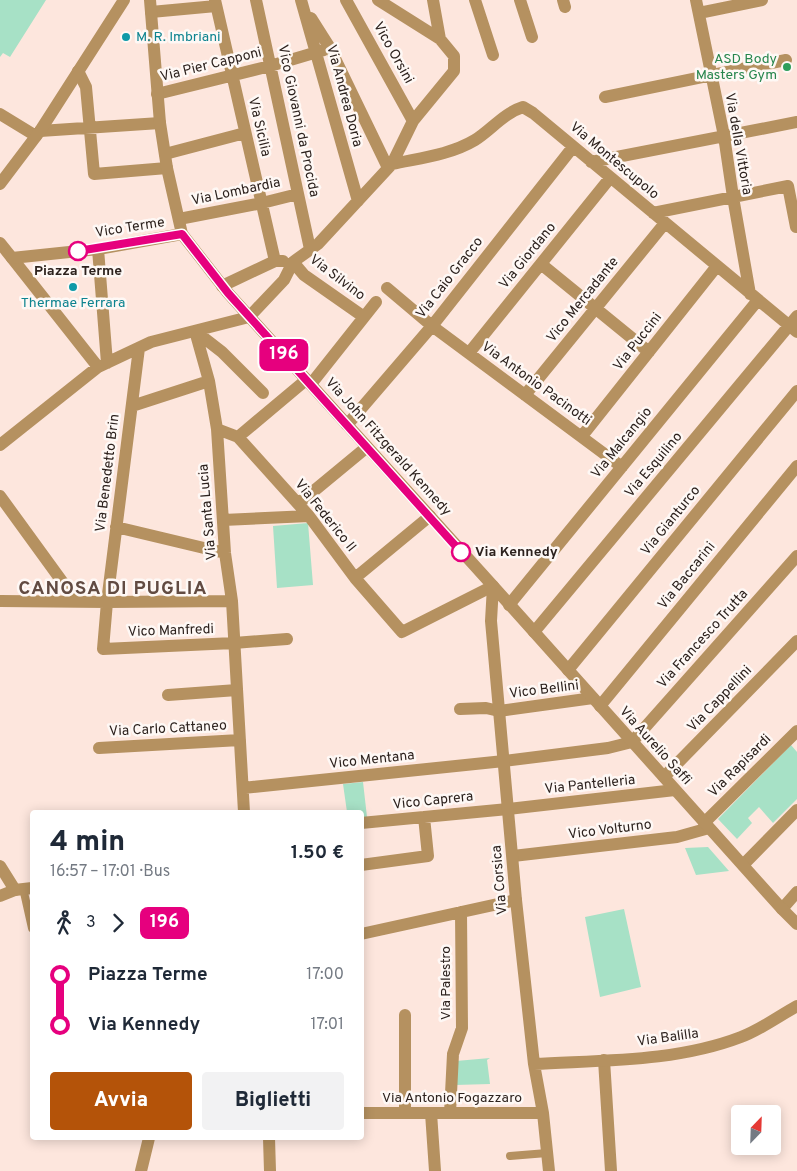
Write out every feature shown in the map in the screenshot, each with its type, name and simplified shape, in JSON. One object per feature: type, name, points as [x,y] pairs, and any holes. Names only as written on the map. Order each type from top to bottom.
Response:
[{"type":"street","points":[[0,184],[38,134],[124,0]]},
{"type":"street","name":"Vico Giovanni da Procida","points":[[256,0],[310,249]]},
{"type":"street","name":"Vico Orsini","points":[[346,0],[413,121]]},
{"type":"street","points":[[0,445],[103,365],[151,342],[249,318],[284,280],[293,262],[318,244],[390,166],[413,121],[454,71],[454,56],[440,39],[378,0]]},
{"type":"street","points":[[433,0],[440,39]]},
{"type":"street","points":[[475,0],[493,56]]},
{"type":"street","points":[[520,0],[532,37]]},
{"type":"street","name":"Via della Vittoria","points":[[696,0],[754,297]]},
{"type":"street","points":[[698,13],[758,0]]},
{"type":"street","points":[[151,6],[215,3]]},
{"type":"street","name":"Via Sicilia","points":[[215,3],[275,261]]},
{"type":"street","points":[[303,4],[330,48],[390,166]]},
{"type":"street","name":"Via Andrea Doria","points":[[303,4],[358,201]]},
{"type":"street","name":"Via John Fitzgerald Kennedy","points":[[151,6],[160,123],[167,168],[182,234],[249,318],[493,586]]},
{"type":"street","name":"Via Pier Capponi","points":[[157,94],[270,66],[330,48]]},
{"type":"street","points":[[605,97],[786,60]]},
{"type":"street","points":[[78,71],[86,87],[94,174],[167,168]]},
{"type":"street","name":"Via Montescupolo","points":[[390,166],[457,149],[476,140],[514,110],[523,107],[533,113],[754,297],[794,324]]},
{"type":"street","points":[[0,114],[38,134],[90,127],[160,123]]},
{"type":"street","points":[[591,162],[797,122]]},
{"type":"street","points":[[165,154],[245,133]]},
{"type":"street","name":"Via Caio Gracco","points":[[347,425],[432,326],[573,147]]},
{"type":"street","name":"Via Giordano","points":[[469,353],[610,178]]},
{"type":"street","points":[[652,213],[788,186],[796,227]]},
{"type":"street","name":"Via Lombardia","points":[[179,219],[298,194]]},
{"type":"street","name":"Vico Mercadante","points":[[525,395],[665,223]]},
{"type":"street","name":"Vico Terme","points":[[12,258],[98,249],[182,234]]},
{"type":"street","points":[[0,243],[103,365]]},
{"type":"street","points":[[98,249],[103,365]]},
{"type":"street","points":[[222,286],[275,261],[293,262]]},
{"type":"street","name":"Via Silvino","points":[[293,262],[304,275],[364,317]]},
{"type":"street","points":[[542,264],[649,352]]},
{"type":"street","name":"Via Puccini","points":[[582,436],[717,266]]},
{"type":"street","name":"Via Antonio Pacinotti","points":[[387,288],[432,326],[622,467]]},
{"type":"street","name":"Via Malcangio","points":[[509,604],[622,467],[754,297]]},
{"type":"street","points":[[238,437],[308,382],[376,302]]},
{"type":"street","name":"Via Esquilino","points":[[534,632],[794,324]]},
{"type":"street","points":[[195,331],[222,352],[263,393]]},
{"type":"street","name":"Via Santa Lucia","points":[[195,331],[209,381],[217,429],[225,553],[232,601],[244,810]]},
{"type":"street","name":"Via Benedetto Brin","points":[[107,602],[139,348]]},
{"type":"street","points":[[132,406],[209,381]]},
{"type":"street","name":"Via Gianturco","points":[[568,670],[797,391]]},
{"type":"street","name":"Via Federico II","points":[[217,429],[238,437],[309,516],[355,578],[402,632],[493,586]]},
{"type":"street","points":[[298,504],[367,447]]},
{"type":"street","name":"Via Baccarini","points":[[596,702],[797,466]]},
{"type":"street","points":[[0,496],[77,602]]},
{"type":"street","points":[[223,520],[309,516]]},
{"type":"street","points":[[355,578],[430,516]]},
{"type":"street","points":[[116,527],[225,553]]},
{"type":"street","name":"Via Francesco Trutta","points":[[632,742],[797,556]]},
{"type":"street","name":"Via Aurelio Saffi","points":[[493,586],[742,866],[797,924]]},
{"type":"street","name":"Via Corsica","points":[[493,586],[491,621],[516,900],[534,1064],[543,1113],[549,1171]]},
{"type":"street","points":[[0,601],[232,601]]},
{"type":"street","name":"Vico Manfredi","points":[[107,602],[103,649],[287,639]]},
{"type":"street","name":"Via Cappellini","points":[[664,777],[797,641]]},
{"type":"street","points":[[168,695],[237,690]]},
{"type":"street","name":"Vico Bellini","points":[[460,709],[486,708],[499,711],[596,702]]},
{"type":"street","name":"Via Rapisardi","points":[[707,826],[797,731]]},
{"type":"street","name":"Via Carlo Cattaneo","points":[[99,748],[240,740]]},
{"type":"street","name":"Vico Mentana","points":[[243,788],[504,761],[608,748],[632,742]]},
{"type":"street","name":"Via Pantelleria","points":[[508,809],[675,790]]},
{"type":"street","name":"Vico Caprera","points":[[364,823],[508,809]]},
{"type":"street","points":[[742,866],[797,810]]},
{"type":"street","points":[[364,865],[428,856],[424,817]]},
{"type":"street","name":"Vico Volturno","points":[[512,856],[677,837],[707,826]]},
{"type":"street","points":[[0,866],[23,889],[0,896]]},
{"type":"street","points":[[782,909],[797,892]]},
{"type":"street","points":[[364,933],[516,900]]},
{"type":"street","name":"Via Palestro","points":[[450,1113],[453,1054],[462,1028],[461,912]]},
{"type":"street","name":"Via Balilla","points":[[534,1064],[638,1058],[699,1050],[743,1037],[797,1006]]},
{"type":"street","points":[[404,1015],[405,1113]]},
{"type":"street","points":[[604,1060],[611,1171]]},
{"type":"street","name":"Via Antonio Fogazzaro","points":[[364,1113],[543,1113]]},
{"type":"street","points":[[431,1113],[435,1171]]},
{"type":"street","points":[[141,1171],[149,1140]]},
{"type":"street","points":[[269,1140],[270,1171]]},
{"type":"lane","points":[[23,889],[30,919]]},
{"type":"lane","points":[[510,1156],[547,1153]]},
{"type":"green space","points":[[0,0],[46,0],[10,57],[3,53],[0,57]]},
{"type":"green space","points":[[308,523],[313,585],[277,588],[273,526]]},
{"type":"green space","points":[[791,745],[797,752],[797,799],[773,823],[759,807],[748,818],[752,823],[737,839],[718,819]]},
{"type":"green space","points":[[363,782],[367,817],[364,818],[364,810],[347,810],[343,784]]},
{"type":"green space","points":[[708,847],[729,871],[696,875],[685,848]]},
{"type":"green space","points":[[624,909],[641,987],[600,997],[585,917]]},
{"type":"green space","points":[[490,1058],[487,1060],[490,1084],[455,1085],[456,1061]]},
{"type":"bus line","name":"196","points":[[78,251],[182,234],[228,293],[461,552]]},
{"type":"place","name":"M. R. Imbriani","points":[[126,37]]},
{"type":"place","name":"ASD Body Masters Gym","points":[[787,67]]},
{"type":"place","name":"Piazza Terme","points":[[78,251]]},
{"type":"place","name":"Thermae Ferrara","points":[[73,287]]},
{"type":"place","name":"Via Kennedy","points":[[461,552]]},
{"type":"district","name":"CANOSA DI PUGLIA","points":[[113,589]]}]
